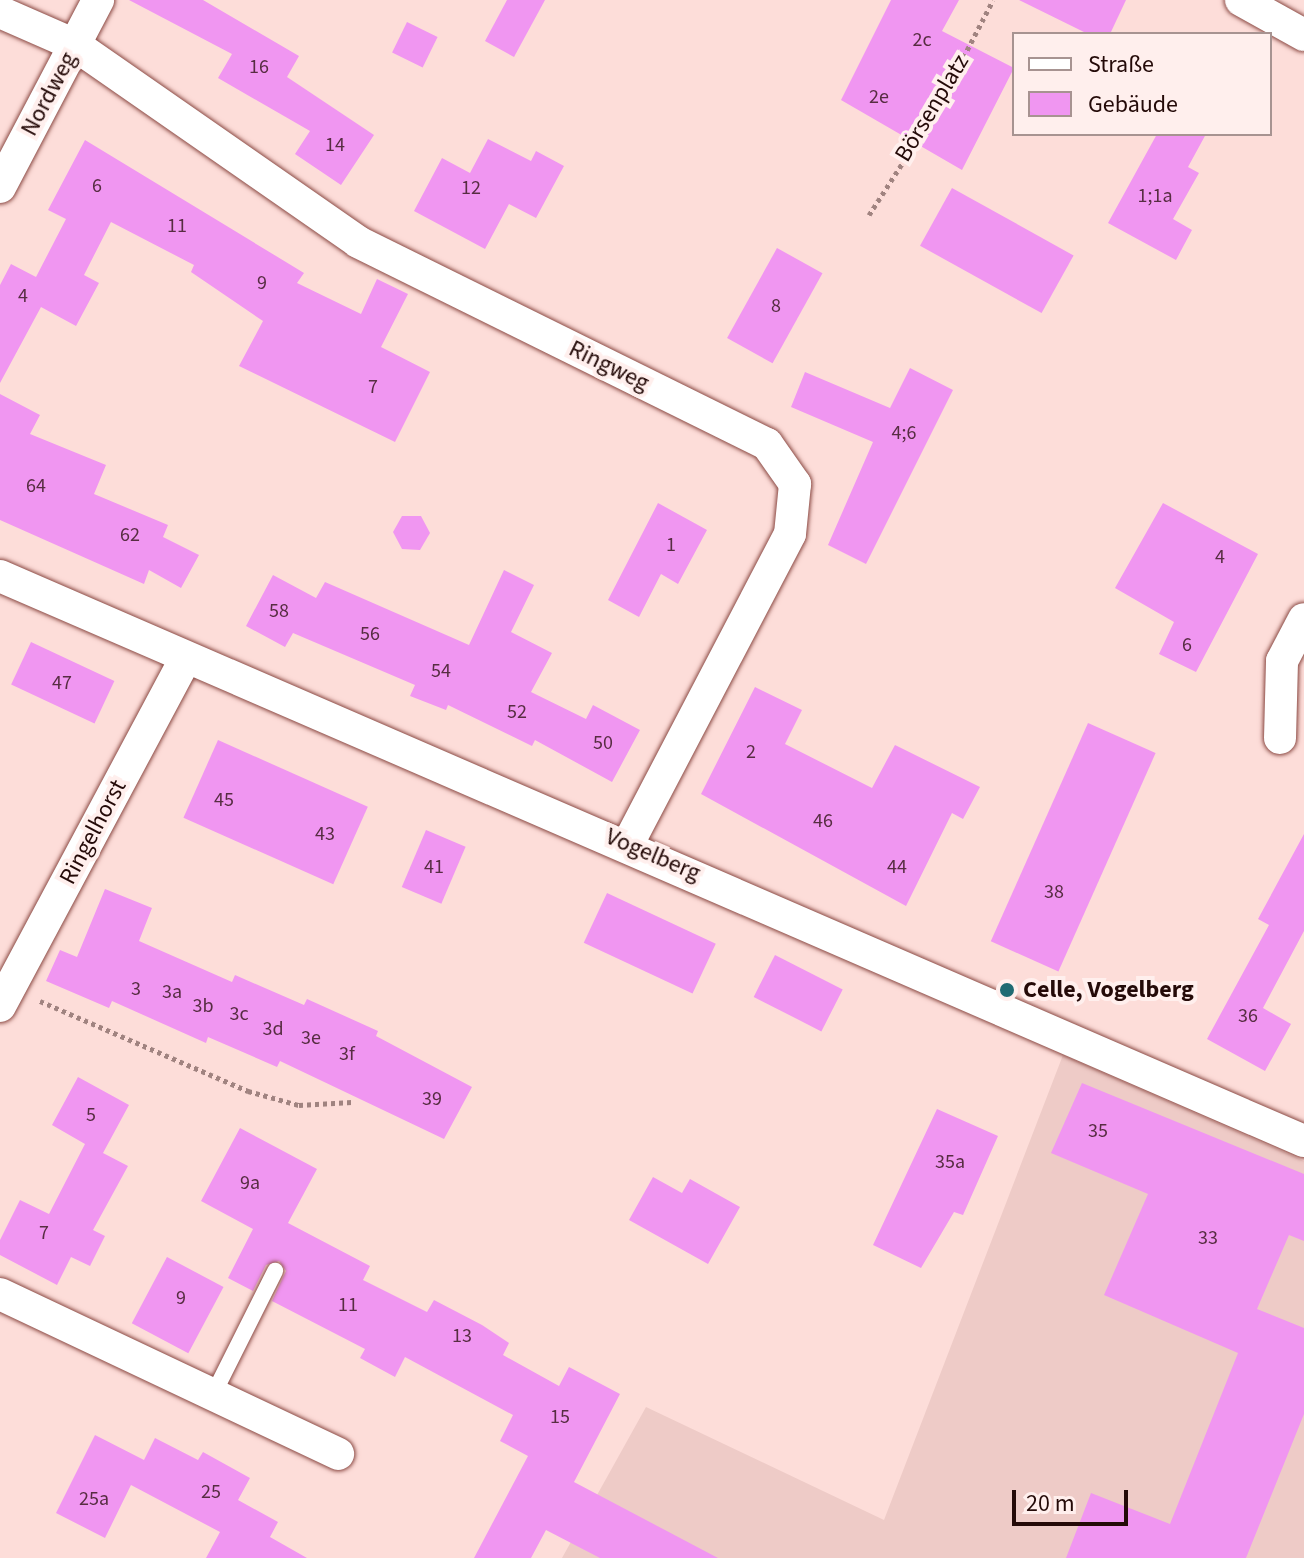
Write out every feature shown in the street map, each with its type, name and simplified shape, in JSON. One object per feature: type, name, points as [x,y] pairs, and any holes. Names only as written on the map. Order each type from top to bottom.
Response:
[{"type":"street","name":"Nordweg","points":[[0,187],[98,0]]},
{"type":"street","points":[[1241,0],[1304,35]]},
{"type":"street","name":"Ringweg","points":[[0,12],[75,45],[358,242],[767,444],[795,484],[790,534],[628,844]]},
{"type":"street","name":"Vogelberg","points":[[0,576],[186,658],[628,844],[1304,1141]]},
{"type":"street","points":[[1280,738],[1282,661],[1304,619]]},
{"type":"street","name":"Ringelhorst","points":[[5,997],[186,658]]},
{"type":"street","points":[[0,1294],[338,1454]]},
{"type":"lane","points":[[213,1395],[275,1271]]},
{"type":"path","name":"Börsenplatz","points":[[869,215],[934,114],[993,0]]},
{"type":"path","points":[[5,997],[248,1091],[299,1105],[352,1102]]},
{"type":"shaded area","points":[[1063,1055],[1304,1161],[1304,1558],[562,1558],[646,1407],[884,1520]]},
{"type":"building","points":[[129,0],[203,0],[299,56],[287,77],[374,135],[341,185],[295,154],[310,131],[218,78],[232,54]]},
{"type":"building","points":[[507,0],[545,0],[514,57],[485,41]]},
{"type":"building","points":[[891,0],[959,0],[942,31],[1012,67],[962,170],[841,100]]},
{"type":"building","points":[[1019,0],[1126,0],[1111,32],[1084,32]]},
{"type":"building","points":[[407,22],[438,37],[423,67],[392,53]]},
{"type":"building","points":[[1156,136],[1205,136],[1188,167],[1199,173],[1173,219],[1192,230],[1176,260],[1108,223]]},
{"type":"building","points":[[488,139],[531,161],[536,151],[564,166],[536,218],[509,204],[485,249],[414,211],[442,158],[470,173]]},
{"type":"building","points":[[85,140],[304,273],[297,283],[361,314],[377,279],[408,294],[381,347],[430,372],[395,442],[239,366],[263,321],[191,272],[194,265],[111,222],[84,275],[99,283],[76,326],[41,307],[0,383],[0,285],[11,264],[36,277],[66,219],[48,210]]},
{"type":"building","points":[[952,188],[1074,255],[1042,313],[920,246]]},
{"type":"building","points":[[777,248],[822,273],[773,363],[727,338]]},
{"type":"building","points":[[910,368],[953,390],[866,564],[828,545],[873,442],[791,407],[805,372],[890,408]]},
{"type":"building","points":[[0,394],[40,415],[30,434],[106,465],[94,494],[168,525],[163,537],[199,555],[181,588],[149,570],[144,584],[0,520]]},
{"type":"building","points":[[658,503],[707,530],[678,584],[661,574],[639,617],[608,600]]},
{"type":"building","points":[[1163,503],[1258,554],[1196,672],[1159,654],[1174,622],[1115,588]]},
{"type":"building","points":[[402,516],[421,516],[430,533],[420,550],[402,549],[393,532]]},
{"type":"building","points":[[504,570],[534,585],[511,632],[552,653],[531,692],[586,719],[593,705],[640,730],[612,782],[535,740],[532,746],[448,705],[446,710],[410,696],[415,685],[293,633],[285,647],[246,626],[273,575],[316,598],[325,582],[469,645]]},
{"type":"building","points":[[31,642],[114,681],[95,723],[11,685]]},
{"type":"building","points":[[755,687],[802,710],[785,744],[872,788],[895,745],[980,787],[963,819],[952,813],[906,906],[701,794]]},
{"type":"building","points":[[1088,723],[1156,753],[1058,971],[991,941]]},
{"type":"building","points":[[218,740],[368,807],[333,884],[183,818]]},
{"type":"building","points":[[426,830],[466,847],[441,904],[402,887]]},
{"type":"building","points":[[1304,834],[1304,931],[1263,1008],[1291,1024],[1265,1071],[1207,1039],[1269,925],[1258,919]]},
{"type":"building","points":[[105,889],[152,908],[139,941],[232,982],[235,975],[304,1005],[307,999],[378,1031],[376,1036],[472,1087],[444,1139],[280,1061],[277,1067],[208,1037],[206,1043],[112,1001],[109,1008],[46,981],[60,950],[77,957]]},
{"type":"building","points":[[607,893],[716,944],[693,994],[584,943]]},
{"type":"building","points":[[775,955],[843,990],[821,1031],[754,997]]},
{"type":"building","points":[[78,1077],[129,1105],[103,1153],[128,1166],[93,1230],[105,1236],[90,1266],[71,1257],[57,1285],[0,1255],[0,1240],[20,1200],[49,1214],[85,1144],[52,1125]]},
{"type":"building","points":[[1082,1083],[1304,1174],[1304,1241],[1289,1235],[1257,1309],[1304,1328],[1304,1414],[1246,1558],[1066,1558],[1091,1493],[1170,1524],[1238,1353],[1104,1295],[1148,1194],[1051,1153]]},
{"type":"building","points":[[937,1109],[998,1136],[963,1215],[954,1212],[921,1268],[873,1245]]},
{"type":"building","points":[[240,1128],[317,1169],[288,1223],[370,1266],[363,1280],[427,1312],[434,1300],[482,1325],[509,1343],[503,1355],[559,1386],[569,1367],[620,1394],[574,1482],[718,1558],[600,1558],[546,1530],[531,1558],[474,1558],[528,1456],[500,1441],[513,1415],[405,1357],[395,1377],[360,1358],[365,1349],[272,1301],[286,1271],[279,1261],[266,1265],[253,1291],[228,1278],[253,1229],[201,1201]]},
{"type":"building","points":[[653,1177],[682,1193],[690,1179],[740,1207],[708,1264],[629,1220]]},
{"type":"building","points":[[167,1257],[224,1287],[188,1353],[132,1323]]},
{"type":"building","points":[[95,1435],[144,1460],[155,1438],[198,1460],[203,1452],[250,1478],[238,1500],[278,1522],[270,1537],[307,1558],[206,1558],[220,1532],[131,1485],[105,1538],[56,1513]]},
{"type":"place","name":"Celle, Vogelberg","points":[[1007,990]]}]
